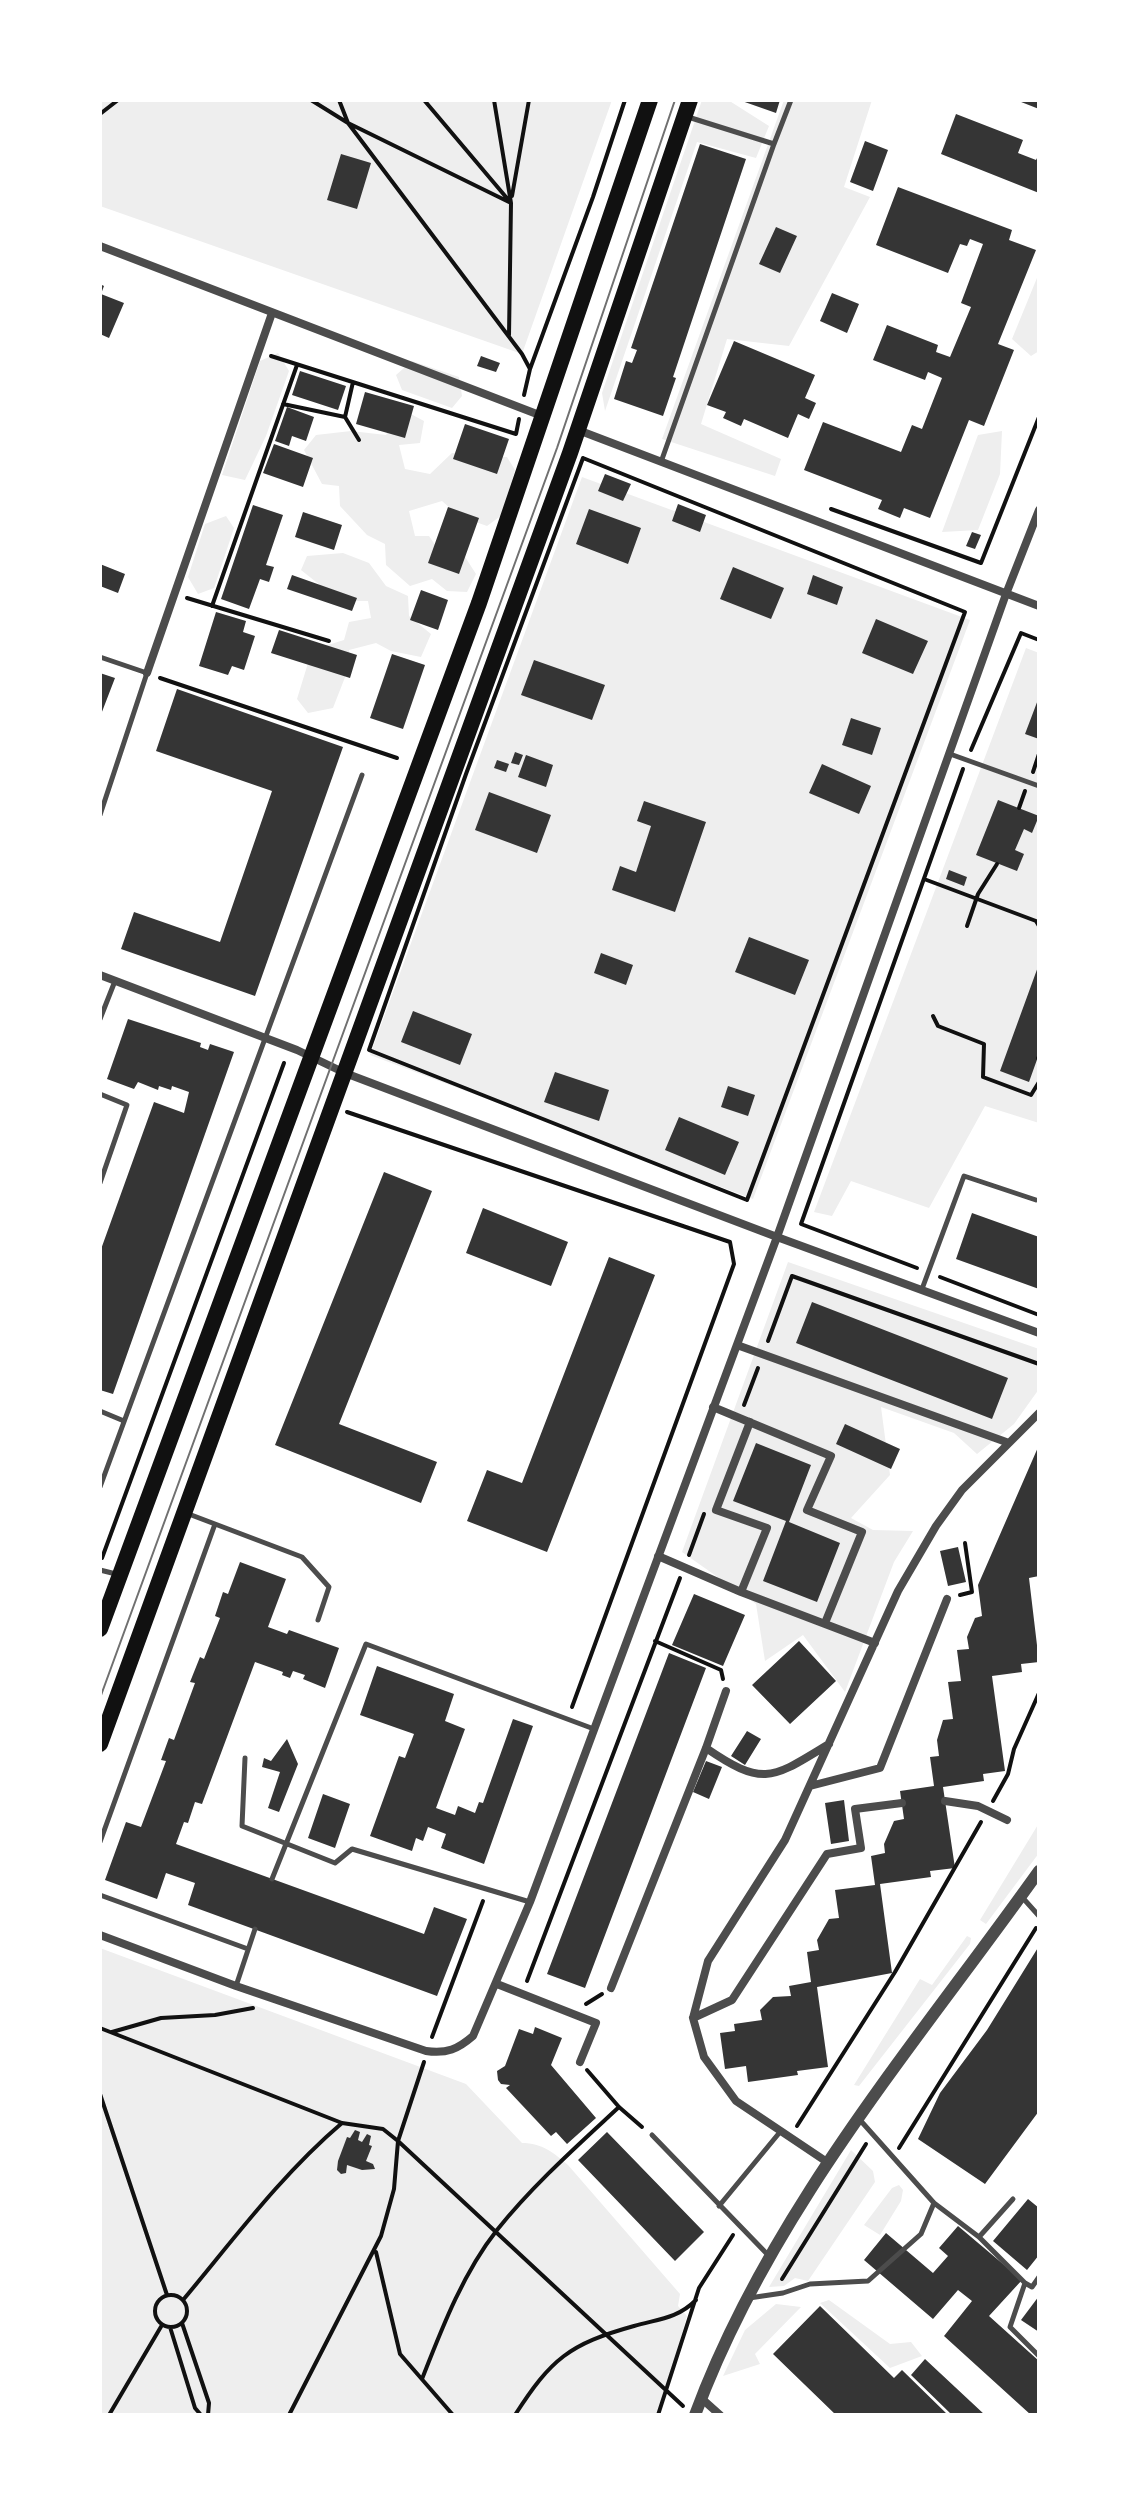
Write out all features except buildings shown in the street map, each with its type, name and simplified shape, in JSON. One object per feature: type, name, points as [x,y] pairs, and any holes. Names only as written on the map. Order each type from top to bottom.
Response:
[{"type":"main road","points":[[100,1629],[479,603],[650,100]]},
{"type":"main road","points":[[100,1744],[578,430],[687,108]]},
{"type":"street","points":[[100,246],[543,416]]},
{"type":"street","points":[[147,673],[272,313]]},
{"type":"street","points":[[578,430],[1039,606]]},
{"type":"street","points":[[100,1935],[236,1986],[426,2051],[441,2053],[459,2049],[473,2036],[530,1902],[737,1345],[1006,594],[1039,510]]},
{"type":"street","points":[[100,975],[312,1056],[345,1073],[1039,1333]]},
{"type":"street","points":[[737,1345],[1009,1443]]},
{"type":"street","points":[[713,1407],[831,1456],[807,1510],[862,1532],[825,1623]]},
{"type":"street","points":[[827,2162],[736,2101],[704,2057],[693,2018],[708,1961],[785,1840],[898,1591],[936,1526],[962,1490],[1039,1413]]},
{"type":"street","points":[[741,1592],[767,1528],[716,1510],[750,1422]]},
{"type":"street","points":[[658,1556],[741,1592],[875,1643]]},
{"type":"street","points":[[810,1786],[880,1768],[947,1599]]},
{"type":"street","points":[[611,1988],[726,1691]]},
{"type":"street","points":[[706,1748],[734,1767],[754,1775],[784,1771],[830,1744]]},
{"type":"street","points":[[945,1801],[978,1806],[1007,1820]]},
{"type":"street","points":[[693,2018],[732,2000],[827,1854],[861,1848],[855,1809],[902,1803]]},
{"type":"street","points":[[690,2411],[701,2398],[770,2256],[827,2162],[1039,1871]]},
{"type":"street","points":[[497,1984],[596,2023],[580,2062]]},
{"type":"street","points":[[701,2398],[720,2415]]},
{"type":"lane","points":[[661,462],[791,100]]},
{"type":"lane","points":[[687,108],[774,144]]},
{"type":"lane","points":[[100,657],[147,673],[100,815]]},
{"type":"lane","points":[[949,754],[1039,786]]},
{"type":"lane","points":[[100,1487],[362,775]]},
{"type":"lane","points":[[100,1019],[115,980]]},
{"type":"lane","points":[[100,1094],[127,1105],[100,1183]]},
{"type":"lane","points":[[922,1290],[964,1176],[1036,1200]]},
{"type":"lane","points":[[100,1411],[124,1421]]},
{"type":"lane","points":[[184,1513],[302,1557],[329,1587],[318,1620]]},
{"type":"lane","points":[[100,1842],[215,1524]]},
{"type":"lane","points":[[100,1567],[120,1575]]},
{"type":"lane","points":[[272,1879],[366,1644],[594,1729]]},
{"type":"lane","points":[[245,1758],[242,1826],[335,1863],[352,1849],[530,1902]]},
{"type":"lane","points":[[100,1895],[248,1949]]},
{"type":"lane","points":[[1021,1896],[1039,1916]]},
{"type":"lane","points":[[236,1986],[255,1929]]},
{"type":"lane","points":[[858,2116],[934,2203],[979,2237],[1025,2283],[1032,2287],[1039,2277]]},
{"type":"lane","points":[[719,2206],[781,2131]]},
{"type":"lane","points":[[652,2135],[770,2256]]},
{"type":"lane","points":[[979,2237],[1013,2199]]},
{"type":"lane","points":[[748,2298],[773,2295],[810,2284],[868,2281],[921,2234],[934,2203]]},
{"type":"lane","points":[[1025,2283],[1010,2327],[1039,2356]]},
{"type":"path","points":[[100,114],[118,100]]},
{"type":"path","points":[[311,100],[348,123],[511,203]]},
{"type":"path","points":[[339,100],[348,123],[530,369]]},
{"type":"path","points":[[424,100],[511,203]]},
{"type":"path","points":[[494,100],[511,203]]},
{"type":"path","points":[[509,337],[511,203],[529,100]]},
{"type":"path","points":[[257,352],[516,434],[530,369],[625,100]]},
{"type":"path","points":[[212,606],[297,365]]},
{"type":"path","points":[[353,382],[345,417],[359,440]]},
{"type":"path","points":[[283,404],[345,417]]},
{"type":"path","points":[[981,563],[1039,417]]},
{"type":"path","points":[[369,1050],[747,1200],[965,612],[583,458]]},
{"type":"path","points":[[174,594],[329,641]]},
{"type":"path","points":[[801,1224],[967,760],[1021,633],[1039,640]]},
{"type":"path","points":[[147,673],[397,758]]},
{"type":"path","points":[[1029,782],[1039,754]]},
{"type":"path","points":[[967,926],[976,899],[997,864]]},
{"type":"path","points":[[906,874],[1036,921],[1039,926]]},
{"type":"path","points":[[933,1016],[938,1026],[984,1044],[983,1077],[1031,1095],[1039,1082]]},
{"type":"path","points":[[100,1567],[284,1063]]},
{"type":"path","points":[[347,1112],[730,1242],[734,1264],[568,1719]]},
{"type":"path","points":[[792,1276],[1039,1364]]},
{"type":"path","points":[[947,1599],[972,1592],[965,1543]]},
{"type":"path","points":[[522,1995],[685,1568]]},
{"type":"path","points":[[655,1641],[721,1670],[726,1691]]},
{"type":"path","points":[[790,2137],[895,1972],[988,1811],[1008,1774],[1014,1749],[1039,1693]]},
{"type":"path","points":[[432,2037],[487,1889]]},
{"type":"path","points":[[895,2159],[900,2146],[1028,1945],[1039,1922]]},
{"type":"path","points":[[596,2023],[611,1988]]},
{"type":"path","points":[[112,2033],[161,2018],[215,2015],[263,2006]]},
{"type":"path","points":[[100,2028],[342,2123],[383,2129],[690,2411]]},
{"type":"path","points":[[289,2415],[375,2251],[394,2189],[398,2141],[424,2059]]},
{"type":"path","points":[[580,2062],[619,2107],[652,2135]]},
{"type":"path","points":[[100,2094],[167,2295]]},
{"type":"path","points":[[422,2379],[442,2327],[467,2277],[496,2231],[569,2153],[619,2107]]},
{"type":"path","points":[[183,2300],[282,2181],[311,2149],[342,2123]]},
{"type":"path","points":[[773,2295],[872,2134]]},
{"type":"path","points":[[658,2415],[699,2288],[739,2226]]},
{"type":"path","points":[[375,2251],[400,2354],[453,2415]]},
{"type":"path","points":[[167,2295],[183,2300],[187,2314],[182,2323],[170,2327],[162,2325],[155,2311],[158,2301],[167,2295]]},
{"type":"path","points":[[515,2415],[553,2363],[573,2347],[636,2325],[668,2319],[696,2300]]},
{"type":"path","points":[[182,2323],[209,2403],[208,2415]]},
{"type":"path","points":[[109,2415],[162,2325]]},
{"type":"path","points":[[170,2327],[195,2408],[201,2415]]},
{"type":"shaded area","points":[[100,100],[612,100],[522,354],[100,206]]},
{"type":"shaded area","points":[[702,100],[728,100],[769,126],[756,158],[697,142],[605,411],[602,393]]},
{"type":"shaded area","points":[[784,100],[872,100],[844,187],[870,197],[789,346],[727,339],[701,424],[781,459],[775,476],[662,439]]},
{"type":"shaded area","points":[[1039,273],[1039,351],[1031,356],[1012,339]]},
{"type":"shaded area","points":[[278,353],[289,371],[266,436],[245,480],[222,475],[260,361]]},
{"type":"shaded area","points":[[412,361],[459,377],[462,396],[452,408],[402,390],[396,375]]},
{"type":"shaded area","points":[[407,412],[424,421],[420,443],[399,445],[405,469],[430,474],[452,453],[507,457],[515,470],[502,515],[487,526],[459,516],[442,501],[409,511],[415,536],[429,536],[440,552],[460,549],[476,574],[467,592],[447,591],[432,579],[410,586],[386,565],[385,544],[367,535],[340,506],[339,486],[322,484],[304,450],[316,435],[351,431],[386,435],[392,423]]},
{"type":"shaded area","points":[[1002,431],[1000,474],[978,530],[942,532],[978,435]]},
{"type":"shaded area","points":[[582,477],[970,620],[753,1199],[370,1055]]},
{"type":"shaded area","points":[[226,516],[234,528],[214,588],[198,594],[188,577],[205,524]]},
{"type":"shaded area","points":[[343,553],[369,563],[386,586],[408,596],[409,616],[431,634],[421,657],[391,651],[376,643],[349,650],[349,667],[333,708],[308,713],[297,699],[312,650],[344,640],[349,622],[371,618],[368,601],[340,601],[301,570],[307,556]]},
{"type":"shaded area","points":[[1026,648],[1039,653],[1039,1123],[985,1106],[929,1208],[851,1181],[832,1216],[814,1212]]},
{"type":"shaded area","points":[[788,1262],[1039,1349],[1039,1389],[1014,1424],[977,1454],[954,1433],[881,1407],[890,1475],[851,1518],[873,1530],[913,1531],[894,1562],[845,1692],[803,1635],[765,1661],[756,1604],[682,1552]]},
{"type":"shaded area","points":[[1039,1823],[1039,1853],[986,1924],[980,1920]]},
{"type":"shaded area","points":[[967,1936],[971,1938],[970,1944],[859,2086],[854,2085],[920,1979],[932,1985]]},
{"type":"shaded area","points":[[100,1948],[466,2084],[522,2143],[542,2147],[568,2165],[680,2294],[678,2306],[687,2316],[656,2415],[100,2415]]},
{"type":"shaded area","points":[[851,2150],[873,2171],[875,2182],[808,2281],[795,2278],[784,2286],[769,2287]]},
{"type":"shaded area","points":[[899,2185],[903,2190],[901,2201],[880,2235],[864,2225],[892,2188]]},
{"type":"shaded area","points":[[829,2300],[890,2344],[911,2342],[922,2356],[890,2368],[820,2303]]},
{"type":"shaded area","points":[[776,2304],[801,2307],[755,2354],[760,2364],[723,2376],[745,2330]]},
{"type":"tram line","points":[[100,1698],[557,448],[675,100]]}]
